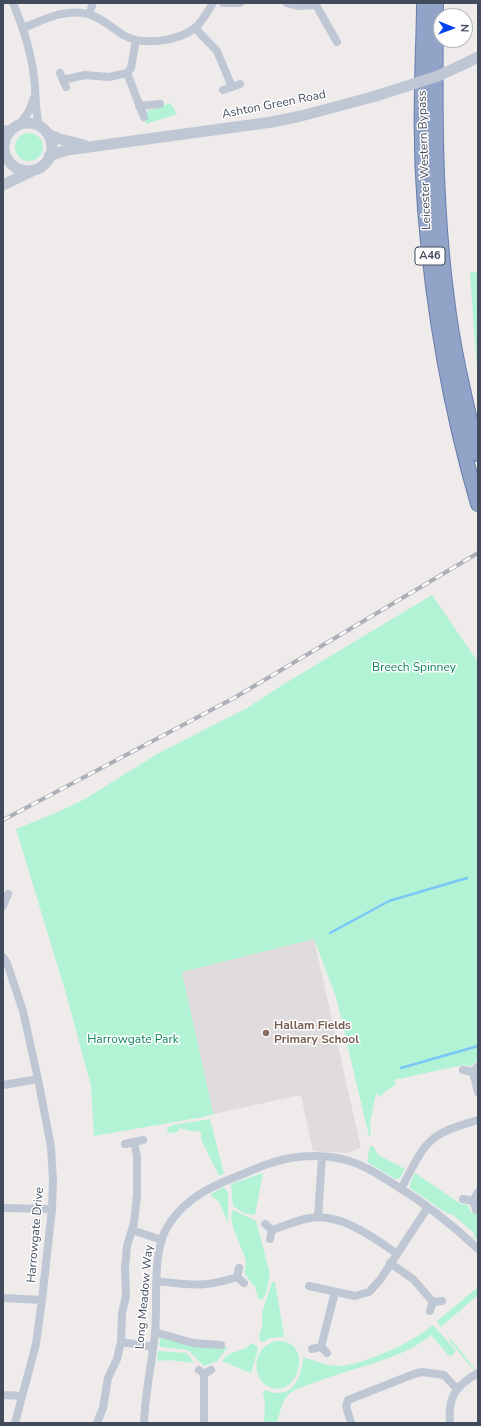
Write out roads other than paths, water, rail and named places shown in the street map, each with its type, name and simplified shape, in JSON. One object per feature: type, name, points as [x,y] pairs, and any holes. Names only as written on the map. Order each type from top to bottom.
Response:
[{"type":"highway","name":"Leicester Western Bypass","points":[[424,3],[422,96],[424,179],[428,240],[435,298],[448,381],[478,504]]},
{"type":"highway","name":"Leicester Western Bypass","points":[[436,3],[435,108],[440,229],[447,300],[461,377],[478,454]]},
{"type":"street","points":[[13,3],[23,28],[34,77],[36,113],[39,126]]},
{"type":"street","points":[[89,14],[93,3]]},
{"type":"street","points":[[23,28],[57,15],[70,12],[89,14],[126,36],[136,40],[167,39],[178,36],[195,28],[213,3]]},
{"type":"street","points":[[223,3],[240,3]]},
{"type":"street","points":[[287,3],[299,6],[317,4],[337,42]]},
{"type":"street","points":[[195,28],[217,51],[232,87]]},
{"type":"street","points":[[63,80],[85,75],[109,77],[127,73],[131,68],[136,40]]},
{"type":"street","name":"Ashton Green Road","points":[[3,185],[43,165],[50,156],[67,150],[272,122],[301,116],[376,96],[438,76],[478,57]]},
{"type":"street","points":[[127,73],[144,117]]},
{"type":"street","points":[[20,124],[29,111],[35,96]]},
{"type":"street","points":[[140,106],[160,104]]},
{"type":"street","points":[[33,171],[19,170],[4,161],[3,144],[7,129],[27,122],[39,126]]},
{"type":"street","name":"Ashton Green Road","points":[[39,126],[48,134],[60,139],[92,146]]},
{"type":"street","points":[[48,134],[52,147],[50,156]]},
{"type":"street","points":[[3,906],[8,893]]},
{"type":"street","name":"Harrowgate Drive","points":[[3,957],[7,963],[23,1011],[51,1148],[52,1210],[42,1300],[36,1344],[15,1423]]},
{"type":"street","points":[[463,1070],[475,1069],[478,1092]]},
{"type":"street","points":[[3,1085],[38,1079]]},
{"type":"street","points":[[401,1189],[420,1152],[430,1139],[443,1131],[478,1120]]},
{"type":"street","points":[[97,1423],[103,1408],[108,1378],[117,1359],[121,1342],[122,1313],[126,1296],[125,1268],[127,1246],[132,1230],[137,1192],[137,1151],[139,1141],[125,1144]]},
{"type":"street","points":[[318,1217],[322,1157]]},
{"type":"street","name":"Long Meadow Way","points":[[144,1423],[145,1404],[155,1332],[156,1281],[162,1240],[170,1224],[189,1202],[205,1190],[227,1180],[286,1158],[322,1157],[352,1162],[401,1189],[428,1207],[457,1229],[478,1249]]},
{"type":"street","points":[[476,1210],[473,1201],[478,1192]]},
{"type":"street","points":[[463,1199],[473,1201]]},
{"type":"street","points":[[309,1286],[355,1296],[369,1292],[380,1280],[396,1253],[428,1207]]},
{"type":"street","points":[[3,1208],[52,1210]]},
{"type":"street","points":[[272,1230],[304,1219],[327,1217],[343,1222],[396,1253]]},
{"type":"street","points":[[265,1224],[272,1230]]},
{"type":"street","points":[[132,1230],[162,1240]]},
{"type":"street","points":[[270,1239],[272,1230]]},
{"type":"street","points":[[390,1263],[413,1279],[433,1302]]},
{"type":"street","points":[[237,1277],[239,1268]]},
{"type":"street","points":[[156,1281],[202,1286],[215,1284],[237,1277]]},
{"type":"street","points":[[237,1277],[244,1283]]},
{"type":"street","points":[[321,1347],[335,1292]]},
{"type":"street","points":[[3,1298],[42,1300]]},
{"type":"street","points":[[433,1302],[442,1301]]},
{"type":"street","points":[[430,1311],[433,1302]]},
{"type":"street","points":[[155,1332],[193,1343],[222,1344]]},
{"type":"street","points":[[121,1342],[153,1347]]},
{"type":"street","points":[[312,1349],[321,1347]]},
{"type":"street","points":[[321,1347],[327,1353]]},
{"type":"street","points":[[204,1423],[205,1371]]},
{"type":"street","points":[[450,1423],[449,1407],[453,1393],[478,1373]]},
{"type":"street","points":[[351,1423],[346,1406],[348,1400],[414,1374],[441,1374],[447,1377],[457,1389]]},
{"type":"street","points":[[3,1395],[22,1396]]},
{"type":"waterway","points":[[330,933],[389,901],[467,878]]},
{"type":"waterway","points":[[401,1068],[478,1046]]},
{"type":"railway","points":[[3,820],[234,698],[478,553]]},
{"type":"place","name":"Hallam Fields Primary School","points":[[266,1033]]},
{"type":"park label","name":"Breech Spinney","points":[[414,668]]},
{"type":"park label","name":"Harrowgate Park","points":[[133,1040]]}]
